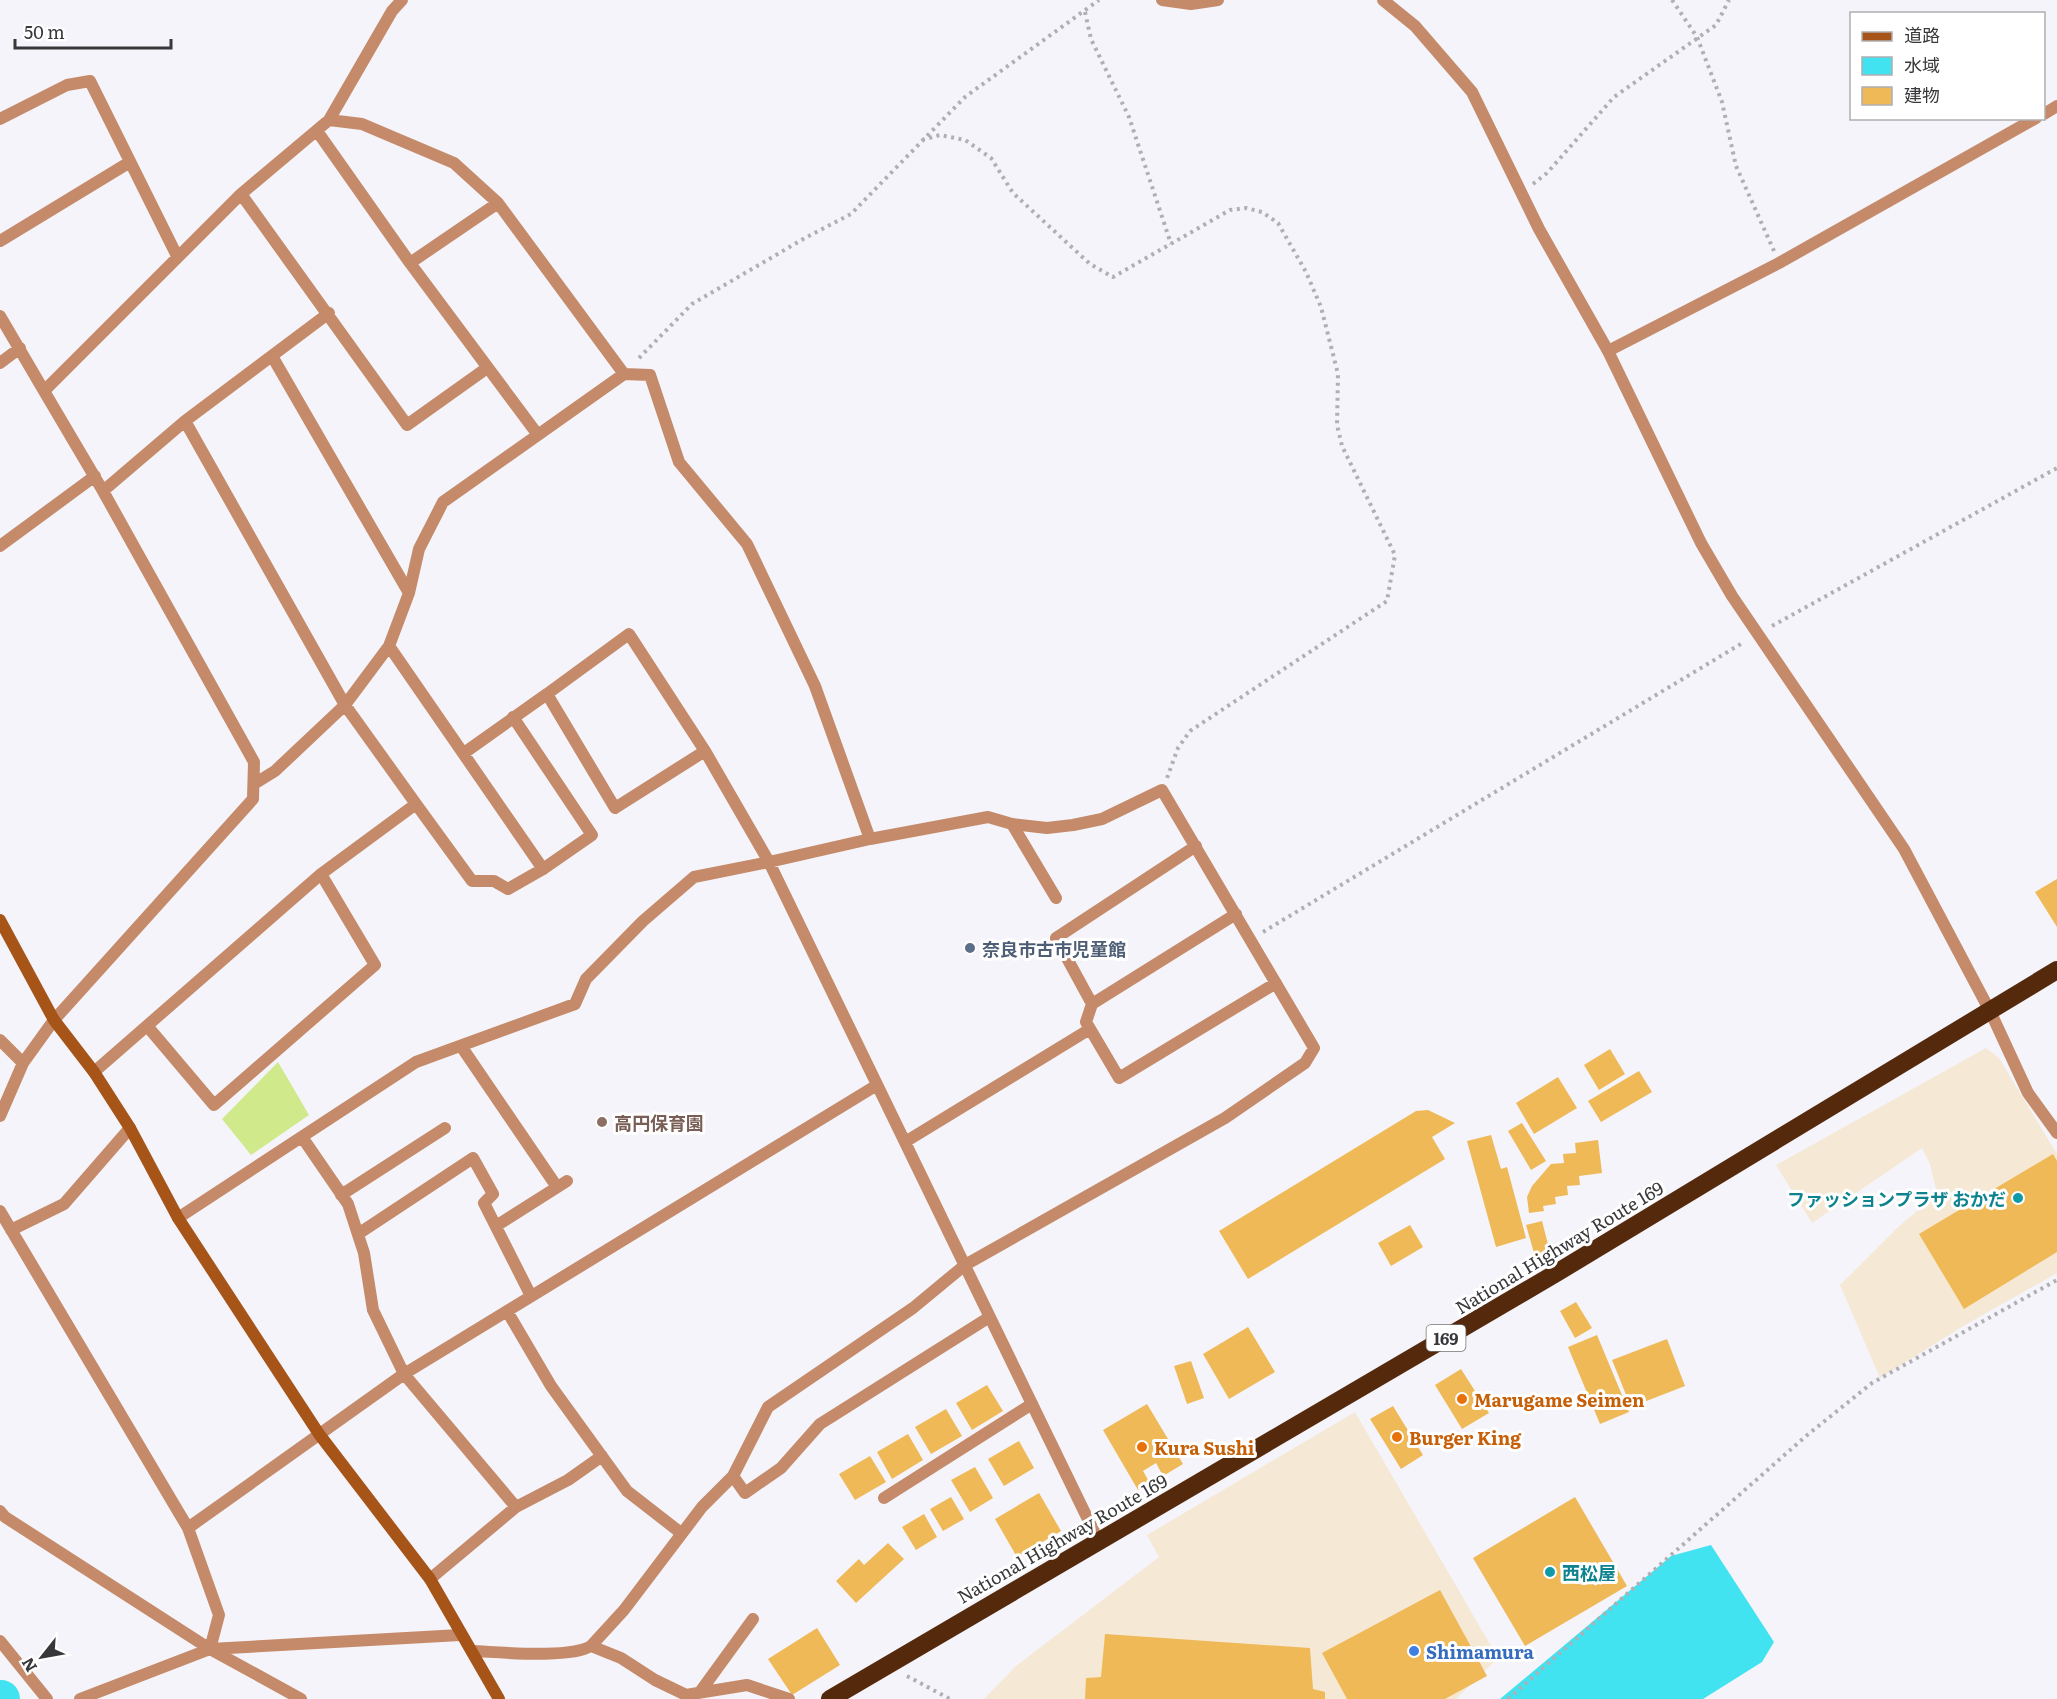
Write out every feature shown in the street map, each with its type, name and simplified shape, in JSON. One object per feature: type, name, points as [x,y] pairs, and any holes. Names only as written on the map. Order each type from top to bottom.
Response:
[{"type":"highway","name":"National Highway Route 169","points":[[830,1699],[886,1664],[1099,1542],[1558,1272],[1991,1013],[2057,970]]},
{"type":"street","points":[[44,391],[241,194],[329,120],[392,11],[402,0]]},
{"type":"street","points":[[1162,0],[1191,4],[1218,0]]},
{"type":"street","points":[[1383,0],[1415,26],[1472,92],[1521,193],[1608,351],[1701,543],[1732,596],[1904,849],[1991,1013],[2028,1093],[2057,1133]]},
{"type":"street","points":[[1,118],[67,85],[90,81],[177,256]]},
{"type":"street","points":[[329,120],[362,124],[454,163],[498,203],[624,374]]},
{"type":"street","points":[[1608,351],[1779,262],[2032,120]]},
{"type":"street","points":[[317,131],[487,368],[538,435]]},
{"type":"street","points":[[0,241],[130,162]]},
{"type":"street","points":[[241,194],[329,313],[407,425],[487,368]]},
{"type":"street","points":[[410,262],[498,203]]},
{"type":"street","points":[[103,490],[184,421],[329,313]]},
{"type":"street","points":[[0,316],[103,490],[254,762],[253,800],[54,1020],[23,1063],[0,1116]]},
{"type":"street","points":[[0,363],[20,348]]},
{"type":"street","points":[[272,356],[409,592]]},
{"type":"street","points":[[254,784],[275,771],[345,705],[389,646],[409,592],[419,549],[443,502],[624,374],[650,375],[679,462],[747,544],[815,686],[870,839]]},
{"type":"street","points":[[184,421],[345,705],[472,881],[494,881],[508,889],[543,869],[592,835],[513,717]]},
{"type":"street","points":[[0,546],[95,476]]},
{"type":"street","points":[[464,753],[629,634],[705,752],[769,862],[988,1318],[1099,1542]]},
{"type":"street","points":[[389,646],[543,869]]},
{"type":"street","points":[[547,694],[615,808],[705,752]]},
{"type":"street","points":[[178,1218],[416,1062],[575,1005],[586,979],[643,921],[693,877],[870,839],[987,817],[1012,824],[1047,828],[1102,819],[1162,790],[1314,1048],[1305,1063],[1226,1118],[965,1266],[913,1308],[768,1407],[733,1476],[681,1533],[624,1610],[591,1646],[583,1651],[538,1653],[472,1651]]},
{"type":"street","points":[[94,1072],[321,874],[416,804]]},
{"type":"street","points":[[1012,824],[1056,898]]},
{"type":"street","points":[[1092,1004],[1056,938],[1196,846]]},
{"type":"street","points":[[148,1027],[214,1105],[375,965],[321,874]]},
{"type":"street","points":[[1236,914],[1092,1004],[1086,1022],[1090,1029],[1119,1078],[1276,983]]},
{"type":"street","points":[[0,920],[54,1020],[94,1072],[130,1128],[178,1218],[319,1434],[430,1579],[460,1635],[472,1651],[499,1699]]},
{"type":"street","points":[[905,1142],[1090,1029]]},
{"type":"street","points":[[0,1040],[23,1063]]},
{"type":"street","points":[[461,1046],[562,1184],[496,1226]]},
{"type":"street","points":[[188,1528],[404,1374],[877,1085]]},
{"type":"street","points":[[11,1230],[64,1204],[130,1128]]},
{"type":"street","points":[[341,1195],[445,1128]]},
{"type":"street","points":[[302,1137],[348,1204],[364,1253],[373,1310],[404,1374],[516,1507]]},
{"type":"street","points":[[358,1234],[473,1158],[493,1194],[484,1203],[531,1296]]},
{"type":"street","points":[[0,1210],[188,1528],[219,1615],[210,1649]]},
{"type":"street","points":[[507,1311],[550,1386],[627,1491],[681,1533]]},
{"type":"street","points":[[733,1476],[745,1493],[781,1468],[820,1424],[988,1318]]},
{"type":"street","points":[[884,1498],[1032,1404]]},
{"type":"street","points":[[430,1579],[516,1507],[568,1480],[602,1456]]},
{"type":"street","points":[[0,1511],[5,1517],[210,1649],[301,1699]]},
{"type":"street","points":[[700,1692],[753,1619]]},
{"type":"street","points":[[80,1699],[210,1649],[460,1635]]},
{"type":"street","points":[[0,1641],[47,1699]]},
{"type":"street","points":[[591,1646],[621,1658],[655,1680],[686,1695],[747,1685],[789,1699]]},
{"type":"path","points":[[624,374],[692,304],[851,214],[965,97],[1099,0]]},
{"type":"path","points":[[1672,0],[1697,37],[1722,102],[1736,166],[1779,262]]},
{"type":"path","points":[[1521,193],[1547,173],[1614,97],[1716,25],[1729,0]]},
{"type":"path","points":[[1085,12],[1091,39],[1129,117],[1171,244]]},
{"type":"path","points":[[922,140],[940,135],[965,140],[991,158],[1013,193],[1090,264],[1113,277],[1230,210],[1246,208],[1262,212],[1278,223],[1306,272],[1321,307],[1338,374],[1337,425],[1342,446],[1395,555],[1387,601],[1190,730],[1178,748],[1162,790]]},
{"type":"path","points":[[1251,939],[1759,633],[2057,468]]},
{"type":"path","points":[[1508,1699],[1806,1436],[1872,1383],[2057,1280]]},
{"type":"path","points":[[886,1664],[950,1699]]},
{"type":"shaded area","points":[[1986,1048],[1999,1058],[2057,1154],[2057,1273],[1965,1325],[1880,1378],[1840,1285],[1897,1228],[1937,1194],[1930,1164],[1922,1148],[1812,1223],[1776,1165]]},
{"type":"shaded area","points":[[1355,1412],[1498,1658],[1456,1699],[984,1699],[1016,1666],[1159,1557],[1147,1535]]},
{"type":"green space","points":[[278,1062],[309,1115],[251,1155],[222,1119]]},
{"type":"water","points":[[1711,1545],[1774,1642],[1762,1662],[1703,1699],[1500,1699],[1671,1556]]},
{"type":"building","points":[[2057,879],[2057,927],[2035,892]]},
{"type":"building","points":[[1610,1049],[1625,1074],[1599,1090],[1584,1065]]},
{"type":"building","points":[[1639,1071],[1652,1092],[1601,1122],[1588,1101]]},
{"type":"building","points":[[1558,1077],[1577,1108],[1534,1134],[1516,1103]]},
{"type":"building","points":[[1428,1110],[1455,1123],[1432,1137],[1445,1159],[1248,1279],[1219,1231],[1416,1111]]},
{"type":"building","points":[[1522,1123],[1546,1161],[1531,1170],[1508,1131]]},
{"type":"building","points":[[1491,1135],[1501,1169],[1507,1167],[1526,1238],[1496,1247],[1467,1141]]},
{"type":"building","points":[[1598,1140],[1602,1173],[1579,1176],[1580,1185],[1567,1186],[1568,1195],[1555,1197],[1556,1204],[1543,1206],[1544,1211],[1529,1213],[1527,1197],[1532,1186],[1551,1164],[1564,1163],[1563,1154],[1576,1153],[1575,1143]]},
{"type":"building","name":"ファッションプラザ おかだ","points":[[2053,1154],[2057,1161],[2057,1252],[1964,1309],[1919,1234]]},
{"type":"building","points":[[1542,1221],[1551,1256],[1536,1260],[1526,1225]]},
{"type":"building","points":[[1410,1225],[1423,1247],[1391,1266],[1378,1243]]},
{"type":"building","points":[[1576,1302],[1592,1328],[1575,1338],[1560,1311]]},
{"type":"building","points":[[1248,1327],[1275,1372],[1229,1399],[1203,1354]]},
{"type":"building","points":[[1597,1335],[1629,1412],[1600,1424],[1568,1347]]},
{"type":"building","points":[[1667,1339],[1685,1386],[1631,1407],[1612,1360]]},
{"type":"building","points":[[1191,1361],[1204,1398],[1187,1404],[1174,1366]]},
{"type":"building","name":"Marugame Seimen","points":[[1461,1369],[1489,1413],[1462,1429],[1435,1385]]},
{"type":"building","points":[[987,1385],[1003,1411],[972,1430],[956,1403]]},
{"type":"building","name":"Kura Sushi","points":[[1147,1404],[1183,1464],[1163,1476],[1156,1463],[1143,1471],[1150,1483],[1138,1490],[1103,1430]]},
{"type":"building","name":"Burger King","points":[[1393,1406],[1423,1455],[1401,1469],[1370,1419]]},
{"type":"building","points":[[946,1409],[962,1436],[931,1454],[915,1427]]},
{"type":"building","points":[[908,1434],[923,1460],[892,1479],[877,1452]]},
{"type":"building","points":[[1019,1441],[1034,1468],[1004,1486],[988,1459]]},
{"type":"building","points":[[870,1456],[886,1482],[855,1500],[839,1474]]},
{"type":"building","points":[[975,1467],[993,1498],[970,1512],[951,1480]]},
{"type":"building","points":[[1039,1493],[1061,1531],[1017,1557],[995,1519]]},
{"type":"building","points":[[951,1497],[964,1519],[943,1531],[930,1509]]},
{"type":"building","name":"西松屋","points":[[1575,1497],[1627,1586],[1525,1646],[1473,1558]]},
{"type":"building","points":[[924,1514],[937,1537],[916,1550],[902,1527]]},
{"type":"building","points":[[888,1543],[904,1559],[856,1603],[836,1581],[859,1559],[864,1565]]},
{"type":"building","points":[[1440,1590],[1487,1676],[1445,1699],[1347,1699],[1322,1653]]},
{"type":"building","points":[[817,1628],[840,1665],[792,1695],[768,1659]]},
{"type":"building","points":[[1105,1634],[1310,1648],[1313,1689],[1325,1692],[1325,1699],[1085,1699],[1086,1678],[1101,1677]]},
{"type":"place","name":"奈良市古市児童館","points":[[970,948]]},
{"type":"place","name":"高円保育園","points":[[602,1122]]},
{"type":"place","name":"ファッションプラザ おかだ","points":[[2018,1198]]},
{"type":"place","name":"Marugame Seimen","points":[[1462,1399]]},
{"type":"place","name":"Burger King","points":[[1397,1437]]},
{"type":"place","name":"Kura Sushi","points":[[1142,1447]]},
{"type":"place","name":"西松屋","points":[[1550,1572]]},
{"type":"place","name":"Shimamura","points":[[1414,1651]]}]
